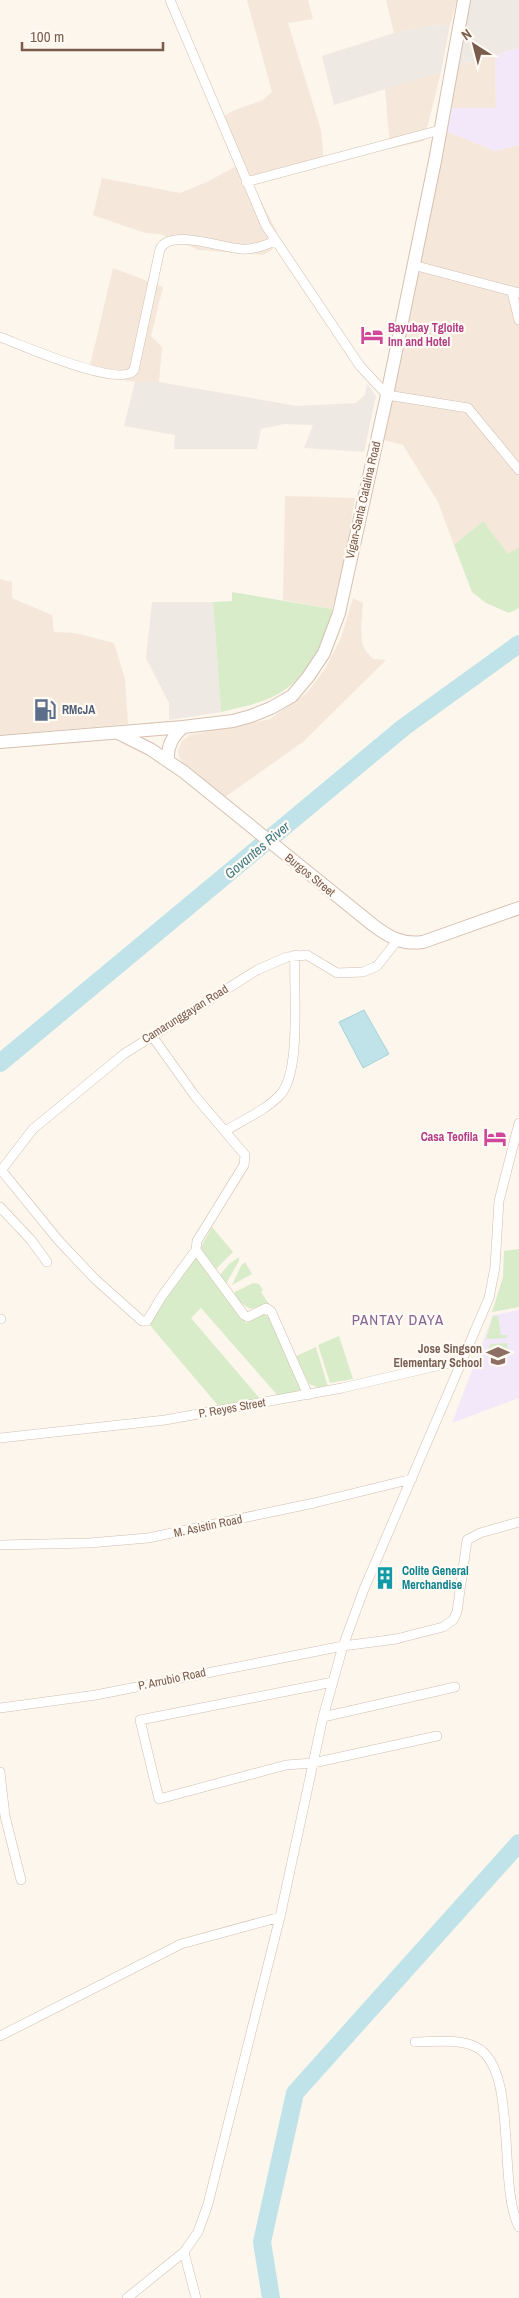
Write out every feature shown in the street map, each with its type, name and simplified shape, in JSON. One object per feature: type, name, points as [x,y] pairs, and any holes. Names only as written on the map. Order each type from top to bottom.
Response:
[{"type":"main road","name":"Vigan-Santa Catalina Road","points":[[0,742],[120,734],[233,721],[271,708],[292,696],[324,653],[339,613],[387,395],[464,0]]},
{"type":"main road","points":[[168,761],[167,752],[171,742],[183,727]]},
{"type":"main road","name":"Burgos Street","points":[[120,734],[150,748],[168,761],[372,925],[397,941]]},
{"type":"main road","points":[[397,941],[423,942],[519,908]]},
{"type":"street","points":[[170,0],[246,182],[274,241],[338,330],[360,366],[387,395],[468,408],[519,470]]},
{"type":"street","points":[[246,182],[440,130]]},
{"type":"street","points":[[0,337],[100,374],[124,376],[131,374],[134,370],[159,255],[163,245],[172,240],[186,240],[242,249],[263,246],[274,241]]},
{"type":"street","points":[[413,265],[516,293],[519,320]]},
{"type":"street","points":[[226,1131],[280,1096],[291,1078],[294,1032],[295,955],[314,958],[337,973],[354,974],[369,971],[377,966],[397,941]]},
{"type":"street","name":"Camarunggayan Road","points":[[1,1172],[28,1135],[47,1115],[124,1054],[264,966],[295,955]]},
{"type":"street","points":[[1,1172],[59,1241],[95,1279],[144,1322],[147,1321],[162,1296],[196,1250],[197,1241],[245,1162],[244,1152],[195,1096],[152,1036]]},
{"type":"street","points":[[127,2298],[184,2252],[198,2232],[208,2204],[280,1917],[323,1717],[343,1646],[364,1589],[489,1298],[492,1284],[499,1201],[519,1123]]},
{"type":"street","points":[[0,1207],[31,1240],[47,1262]]},
{"type":"street","points":[[196,1250],[244,1315],[248,1317],[266,1308],[271,1311],[308,1395]]},
{"type":"street","name":"P. Reyes Street","points":[[0,1438],[165,1420],[308,1395],[462,1360]]},
{"type":"street","name":"M. Asistin Road","points":[[0,1545],[89,1543],[148,1538],[314,1503],[412,1479]]},
{"type":"street","name":"P. Arrubio Road","points":[[0,1708],[96,1695],[343,1646],[396,1639],[449,1624],[457,1612],[467,1540],[473,1535],[519,1522]]},
{"type":"street","points":[[333,1682],[140,1720],[159,1799],[286,1764],[312,1764],[437,1736]]},
{"type":"street","points":[[323,1717],[455,1687]]},
{"type":"street","points":[[0,1772],[2,1817],[21,1880]]},
{"type":"street","points":[[0,2036],[181,1944],[280,1917]]},
{"type":"street","points":[[416,2042],[464,2043],[475,2046],[483,2050],[495,2067],[502,2098],[510,2197],[513,2214],[519,2227]]},
{"type":"street","points":[[184,2252],[196,2298]]},
{"type":"shaded area","points":[[247,0],[308,0],[313,19],[288,23],[321,130],[324,165],[253,185],[278,234],[272,250],[263,255],[199,250],[160,234],[145,233],[93,215],[102,178],[180,193],[209,181],[236,166],[216,121],[232,111],[263,100],[272,92]]},
{"type":"shaded area","points":[[386,0],[457,0],[450,25],[426,26],[394,33]]},
{"type":"shaded area","points":[[468,0],[519,0],[519,47],[495,56],[455,66]]},
{"type":"shaded area","points":[[450,25],[441,72],[334,105],[322,56],[394,33],[426,26]]},
{"type":"shaded area","points":[[519,47],[519,145],[495,151],[444,130],[447,108],[496,108],[495,56]]},
{"type":"shaded area","points":[[495,56],[496,108],[447,108],[455,66]]},
{"type":"shaded area","points":[[441,72],[424,141],[390,149],[385,88]]},
{"type":"shaded area","points":[[444,130],[495,151],[519,145],[519,547],[508,555],[483,521],[454,545],[438,502],[403,445],[384,440]]},
{"type":"shaded area","points":[[113,268],[163,287],[151,336],[162,347],[159,382],[135,382],[88,374]]},
{"type":"shaded area","points":[[135,382],[159,382],[297,406],[356,403],[365,395],[367,384],[376,396],[364,452],[304,448],[313,425],[284,424],[261,429],[257,449],[174,449],[175,435],[124,426]]},
{"type":"shaded area","points":[[285,496],[355,498],[345,560],[332,609],[283,600]]},
{"type":"shaded area","points":[[0,579],[12,582],[12,598],[52,615],[54,632],[75,633],[114,643],[125,679],[128,724],[0,735]]},
{"type":"shaded area","points":[[353,598],[363,603],[361,628],[362,643],[366,651],[373,659],[386,660],[303,742],[225,797],[186,769],[179,757],[178,750],[182,741],[190,735],[270,719],[307,693],[325,669],[341,638]]},
{"type":"shaded area","points":[[152,602],[213,602],[221,712],[169,720],[169,703],[146,658]]},
{"type":"shaded area","name":"Jose Singson Elementary School","points":[[519,1310],[519,1398],[452,1423],[493,1315]]},
{"type":"green space","points":[[483,521],[508,554],[519,547],[519,608],[509,613],[486,603],[472,592],[454,545]]},
{"type":"green space","points":[[232,592],[332,609],[329,628],[321,645],[305,670],[295,681],[286,689],[264,701],[221,712],[213,602],[232,601]]},
{"type":"green space","points":[[212,1227],[233,1252],[216,1269],[211,1267],[200,1249]]},
{"type":"green space","points":[[519,1249],[519,1307],[492,1312],[503,1277],[504,1251]]},
{"type":"green space","points":[[239,1257],[239,1261],[226,1284],[219,1276],[229,1264]]},
{"type":"green space","points":[[196,1258],[246,1323],[264,1313],[271,1319],[302,1392],[279,1397],[201,1308],[191,1318],[262,1401],[221,1409],[148,1323]]},
{"type":"green space","points":[[245,1262],[252,1274],[232,1285],[241,1266]]},
{"type":"green space","points":[[253,1283],[259,1284],[263,1290],[261,1292],[269,1304],[250,1309],[238,1301],[234,1295],[235,1292]]},
{"type":"green space","points":[[493,1316],[498,1316],[501,1335],[507,1335],[507,1338],[486,1339]]},
{"type":"green space","points":[[339,1336],[353,1379],[330,1383],[318,1345]]},
{"type":"green space","points":[[508,1343],[507,1357],[486,1356],[490,1344]]},
{"type":"green space","points":[[316,1347],[328,1387],[320,1388],[309,1384],[296,1356]]},
{"type":"water","points":[[364,1010],[389,1054],[363,1068],[339,1022]]},
{"type":"waterway","name":"Govantes River","points":[[0,1063],[404,727],[519,644]]},
{"type":"waterway","points":[[271,2298],[262,2242],[295,2093],[519,1843]]},
{"type":"place","name":"Bayubay Tgloite Inn and Hotel","points":[[372,335]]},
{"type":"place","name":"RMcJA","points":[[45,710]]},
{"type":"place","name":"Casa Teofila","points":[[495,1137]]},
{"type":"place","name":"Jose Singson Elementary School","points":[[498,1356]]},
{"type":"place","name":"Colite General Merchandise","points":[[385,1578]]},
{"type":"district","name":"PANTAY DAYA","points":[[398,1319]]}]
